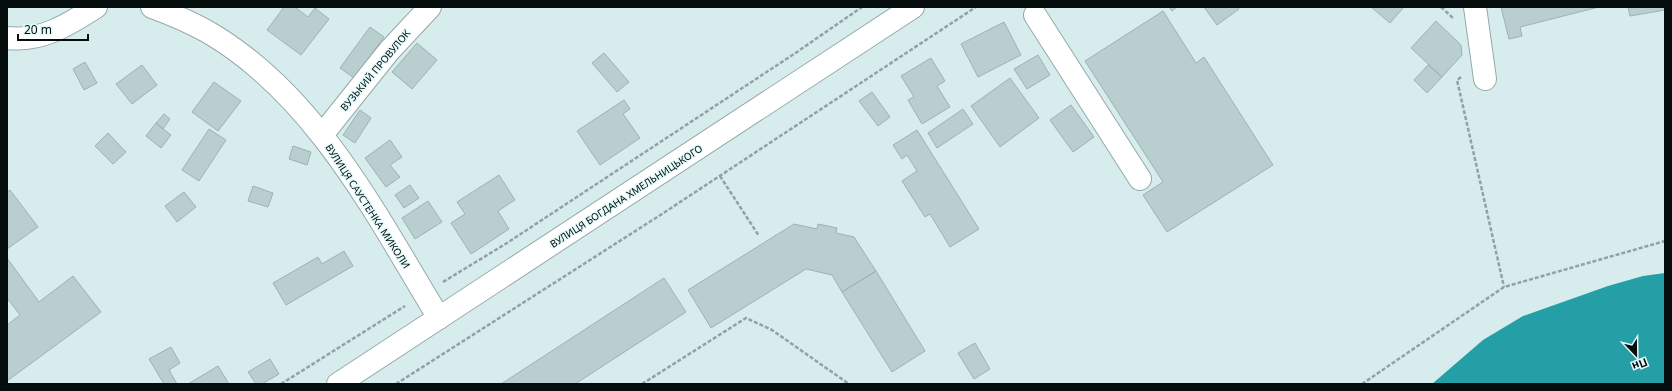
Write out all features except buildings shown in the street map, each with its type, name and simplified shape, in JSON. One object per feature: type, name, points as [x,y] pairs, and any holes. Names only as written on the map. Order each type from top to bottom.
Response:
[{"type":"street","points":[[7,38],[32,37],[52,33],[96,7]]},
{"type":"street","name":"ВУЛИЦЯ САУСТЕНКА МИКОЛИ","points":[[152,7],[185,13],[274,82],[298,107],[322,135],[351,176],[439,318]]},
{"type":"street","name":"ВУЗЬКИЙ ПРОВУЛОК","points":[[322,135],[389,51],[430,7]]},
{"type":"street","name":"ВУЛИЦЯ БОГДАНА ХМЕЛЬНИЦЬКОГО","points":[[338,384],[913,7]]},
{"type":"street","points":[[1475,7],[1482,61]]},
{"type":"street","points":[[1037,10],[1140,179]]},
{"type":"path","points":[[281,384],[507,243],[794,54],[862,7]]},
{"type":"path","points":[[396,384],[720,176],[976,7]]},
{"type":"path","points":[[1441,7],[1482,61],[1457,80],[1504,287]]},
{"type":"path","points":[[720,176],[759,236]]},
{"type":"path","points":[[1362,384],[1504,287],[1665,241]]},
{"type":"path","points":[[642,384],[746,318],[772,330],[849,384]]},
{"type":"water","points":[[1665,273],[1665,384],[1432,384],[1483,340],[1523,316],[1608,286],[1643,276]]}]
